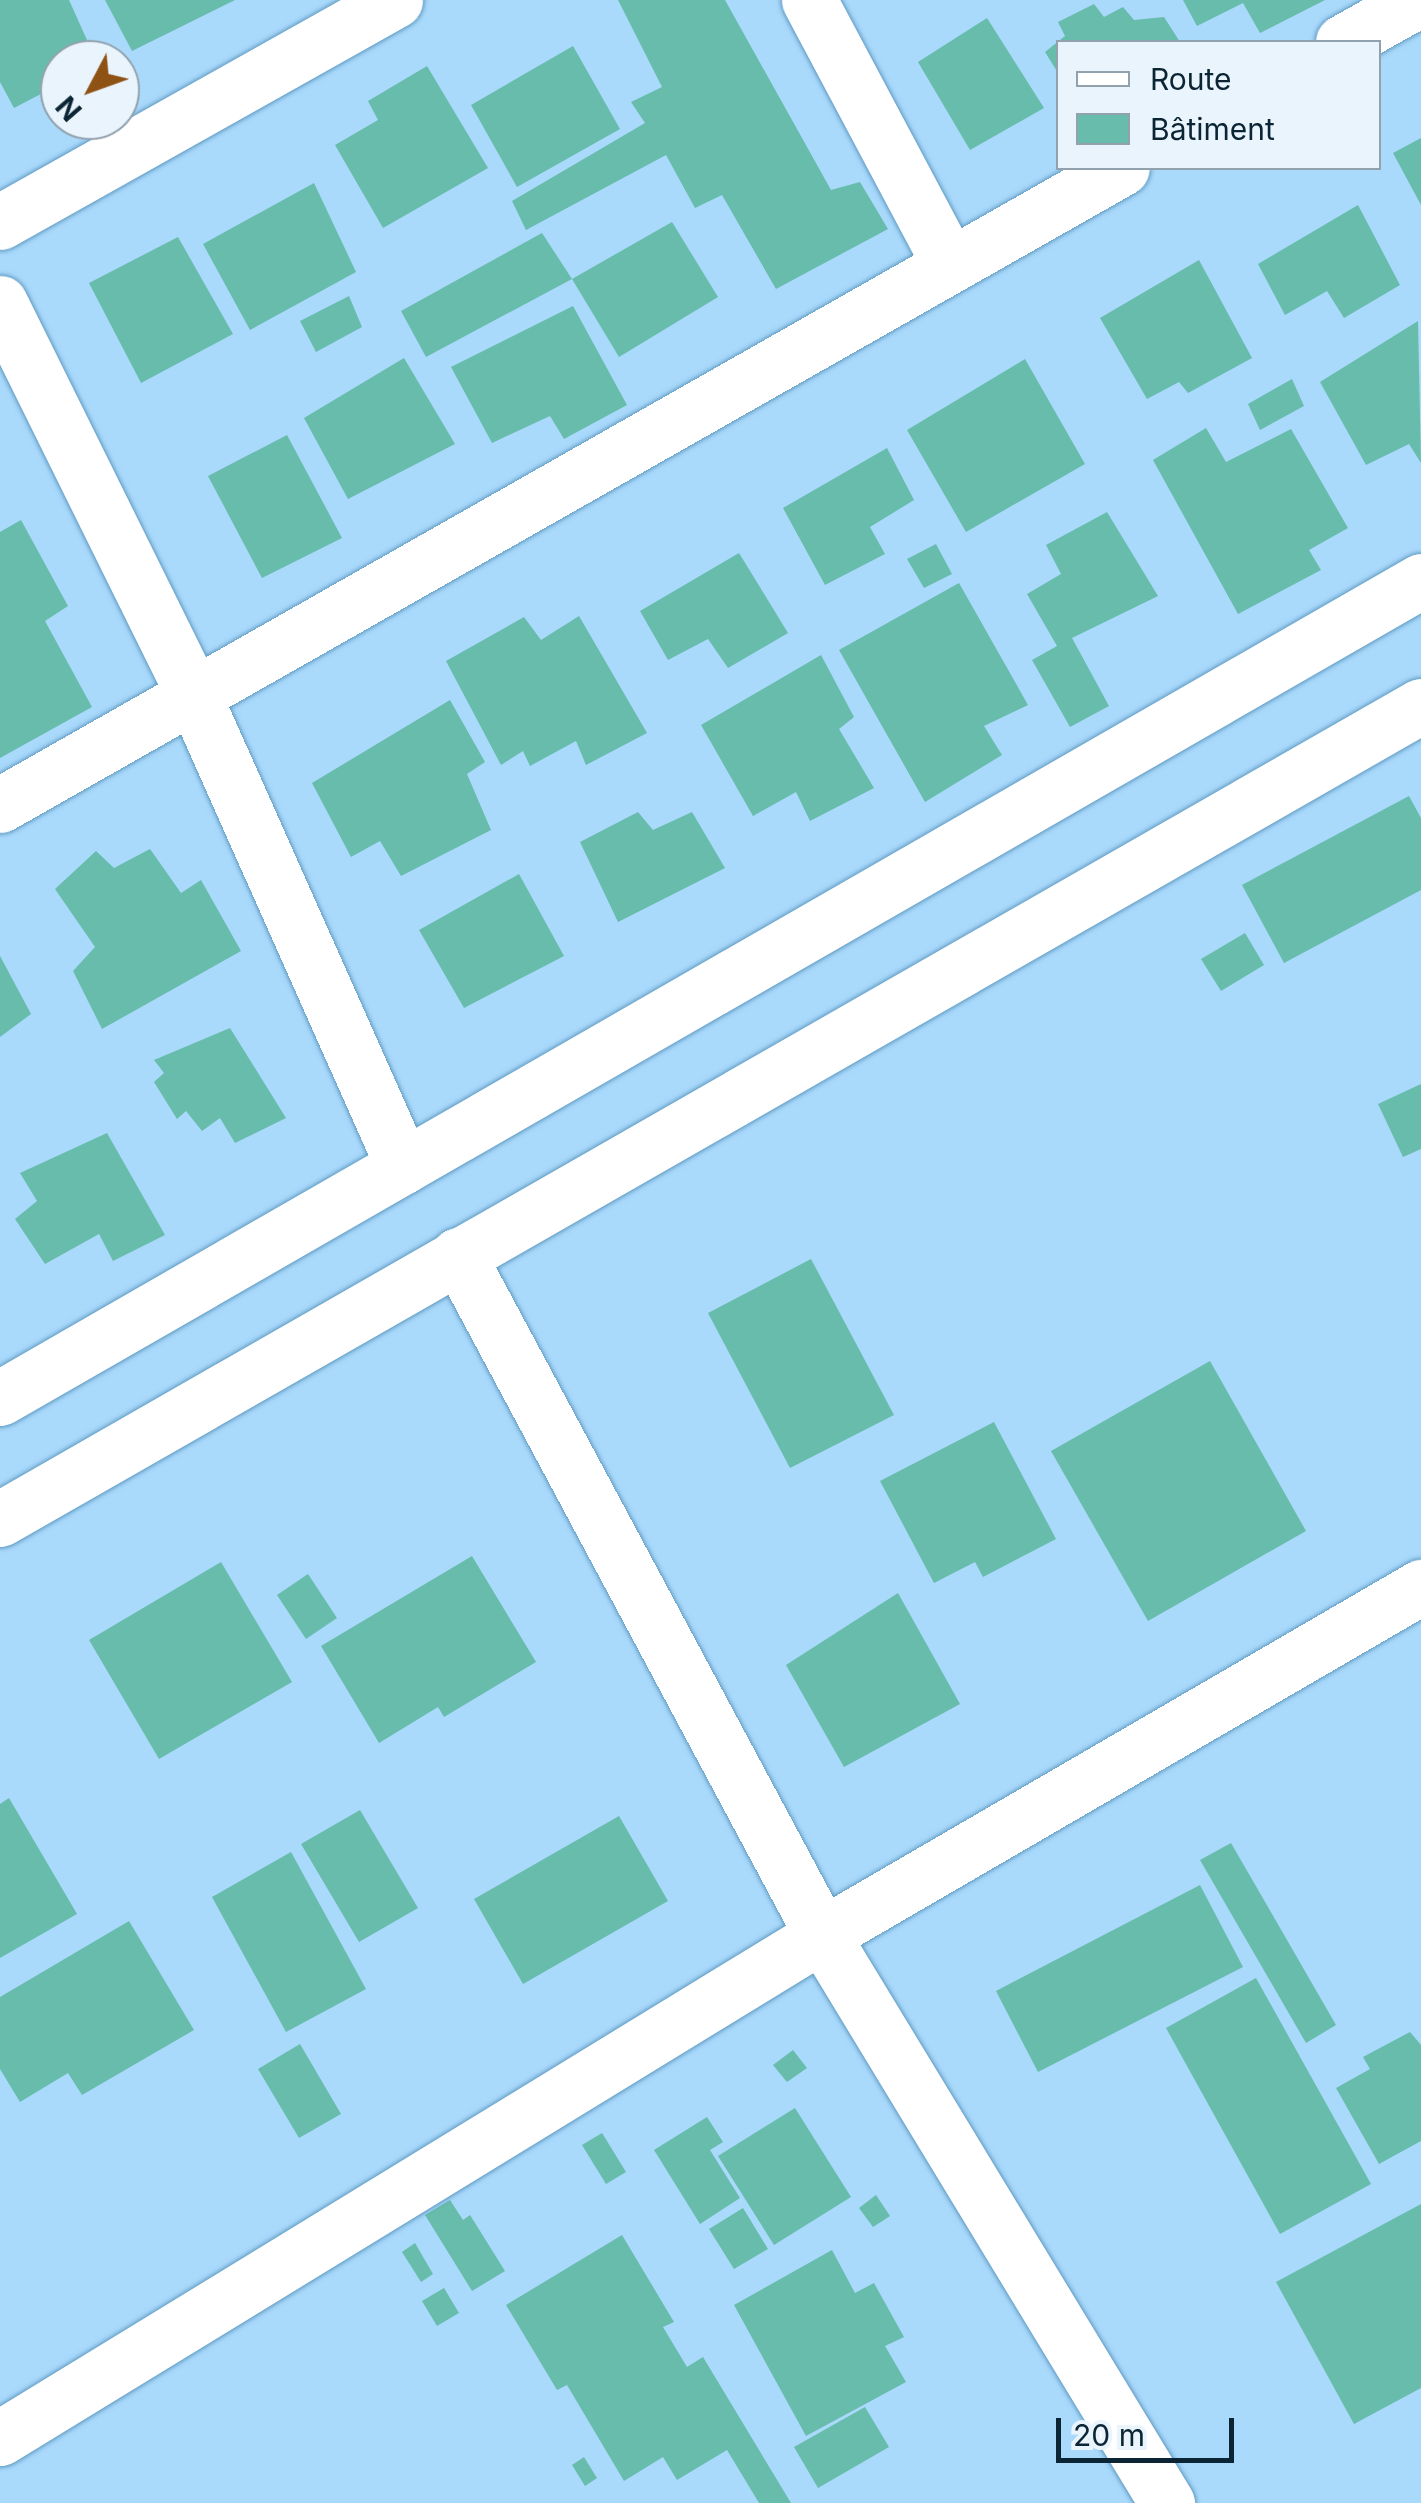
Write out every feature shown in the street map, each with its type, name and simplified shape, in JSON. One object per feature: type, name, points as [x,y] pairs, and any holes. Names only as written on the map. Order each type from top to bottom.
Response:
[{"type":"street","points":[[0,222],[395,0]]},
{"type":"street","points":[[808,0],[950,265]]},
{"type":"street","points":[[1347,40],[1418,0]]},
{"type":"street","points":[[0,806],[1118,170]]},
{"type":"street","points":[[0,303],[193,694],[403,1166]]},
{"type":"street","points":[[0,1398],[1421,581]]},
{"type":"street","points":[[0,1518],[1421,706]]},
{"type":"street","points":[[458,1255],[822,1935],[1167,2503]]},
{"type":"street","points":[[0,2438],[822,1935],[1421,1586]]},
{"type":"building","points":[[0,0],[69,0],[87,40],[40,40],[40,94],[14,108],[0,82]]},
{"type":"building","points":[[105,0],[235,0],[140,47],[140,40],[126,40]]},
{"type":"building","points":[[618,0],[725,0],[831,190],[860,182],[888,229],[776,289],[722,195],[695,208],[666,155],[526,230],[512,201],[645,123],[631,102],[662,87]]},
{"type":"building","points":[[1183,0],[1325,0],[1260,33],[1243,3],[1197,26]]},
{"type":"building","points":[[1094,4],[1104,17],[1123,7],[1134,20],[1164,17],[1179,40],[1060,40],[1065,36],[1058,22]]},
{"type":"building","points":[[987,18],[1044,108],[970,150],[918,62]]},
{"type":"building","points":[[1056,43],[1056,70],[1045,52]]},
{"type":"building","points":[[573,46],[620,129],[517,187],[471,105]]},
{"type":"building","points":[[427,66],[488,168],[383,228],[335,145],[378,120],[368,101]]},
{"type":"building","points":[[1421,138],[1421,205],[1393,153]]},
{"type":"building","points":[[314,183],[356,272],[250,330],[203,244]]},
{"type":"building","points":[[1358,205],[1400,285],[1344,318],[1327,291],[1285,315],[1258,264]]},
{"type":"building","points":[[672,222],[718,297],[619,357],[572,279]]},
{"type":"building","points":[[542,233],[572,279],[426,357],[401,311]]},
{"type":"building","points":[[178,237],[233,334],[141,383],[89,283]]},
{"type":"building","points":[[1199,260],[1252,358],[1188,393],[1179,382],[1147,399],[1100,318]]},
{"type":"building","points":[[349,296],[362,327],[316,352],[300,321]]},
{"type":"building","points":[[573,306],[627,405],[564,439],[550,416],[492,443],[451,367]]},
{"type":"building","points":[[1418,321],[1421,463],[1409,444],[1366,465],[1320,382]]},
{"type":"building","points":[[404,358],[455,444],[348,499],[304,418]]},
{"type":"building","points":[[1025,359],[1085,464],[966,532],[907,430]]},
{"type":"building","points":[[1292,379],[1304,406],[1260,430],[1248,404]]},
{"type":"building","points":[[1206,428],[1226,462],[1291,429],[1348,528],[1309,550],[1321,570],[1238,614],[1153,460]]},
{"type":"building","points":[[287,435],[342,538],[262,578],[208,476]]},
{"type":"building","points":[[887,448],[914,500],[870,527],[885,554],[825,585],[783,508]]},
{"type":"building","points":[[1107,512],[1158,596],[1072,638],[1109,706],[1070,727],[1032,660],[1057,646],[1027,594],[1061,574],[1046,545]]},
{"type":"building","points":[[21,520],[68,606],[45,621],[92,707],[0,758],[0,532]]},
{"type":"building","points":[[936,544],[952,574],[924,588],[907,559]]},
{"type":"building","points":[[739,553],[788,633],[728,668],[708,639],[668,660],[640,611]]},
{"type":"building","points":[[959,583],[1028,705],[984,726],[1002,755],[925,802],[839,650]]},
{"type":"building","points":[[579,616],[647,733],[586,765],[576,741],[530,766],[523,751],[501,765],[446,661],[524,617],[541,640]]},
{"type":"building","points":[[821,655],[854,717],[839,729],[874,788],[810,821],[796,792],[753,816],[701,725]]},
{"type":"building","points":[[450,700],[485,762],[467,774],[491,830],[401,876],[380,841],[351,857],[312,783]]},
{"type":"building","points":[[1409,796],[1421,818],[1421,890],[1284,963],[1242,885]]},
{"type":"building","points":[[638,812],[653,830],[692,812],[725,868],[618,922],[580,842]]},
{"type":"building","points":[[150,849],[181,893],[201,880],[241,951],[102,1029],[73,971],[95,947],[55,889],[96,851],[114,868]]},
{"type":"building","points":[[519,874],[564,956],[464,1008],[419,930]]},
{"type":"building","points":[[1245,933],[1264,965],[1221,991],[1201,959]]},
{"type":"building","points":[[0,956],[31,1014],[0,1037]]},
{"type":"building","points":[[230,1028],[286,1118],[235,1143],[220,1118],[202,1131],[186,1111],[177,1119],[154,1082],[164,1073],[154,1060]]},
{"type":"building","points":[[1421,1084],[1421,1149],[1403,1157],[1378,1104]]},
{"type":"building","points":[[107,1133],[165,1235],[113,1261],[99,1234],[45,1264],[15,1219],[37,1201],[20,1173]]},
{"type":"building","points":[[811,1259],[894,1415],[790,1468],[708,1313]]},
{"type":"building","points":[[1210,1361],[1306,1531],[1148,1621],[1051,1451]]},
{"type":"building","points":[[994,1422],[1056,1539],[983,1577],[975,1562],[934,1583],[880,1481]]},
{"type":"building","points":[[472,1556],[536,1662],[444,1717],[438,1707],[379,1743],[321,1646]]},
{"type":"building","points":[[221,1562],[292,1682],[159,1759],[89,1640]]},
{"type":"building","points":[[308,1574],[337,1618],[306,1639],[277,1595]]},
{"type":"building","points":[[898,1593],[960,1704],[844,1767],[786,1665]]},
{"type":"building","points":[[9,1798],[77,1914],[0,1958],[0,1804]]},
{"type":"building","points":[[360,1810],[418,1908],[359,1942],[301,1844]]},
{"type":"building","points":[[619,1816],[668,1901],[523,1984],[474,1899]]},
{"type":"building","points":[[1231,1843],[1336,2025],[1306,2043],[1200,1860]]},
{"type":"building","points":[[291,1852],[366,1989],[286,2032],[212,1897]]},
{"type":"building","points":[[1200,1885],[1243,1967],[1038,2072],[996,1991]]},
{"type":"building","points":[[129,1921],[194,2030],[82,2095],[68,2073],[20,2102],[0,2069],[0,1997]]},
{"type":"building","points":[[1256,1978],[1371,2184],[1280,2234],[1166,2028]]},
{"type":"building","points":[[1410,2032],[1421,2045],[1421,2141],[1379,2164],[1336,2088],[1370,2069],[1363,2057]]},
{"type":"building","points":[[300,2044],[341,2114],[299,2138],[258,2069]]},
{"type":"building","points":[[793,2050],[807,2068],[787,2082],[773,2065]]},
{"type":"building","points":[[795,2108],[851,2197],[774,2245],[718,2156]]},
{"type":"building","points":[[707,2117],[723,2142],[710,2150],[740,2198],[700,2224],[654,2150]]},
{"type":"building","points":[[602,2133],[626,2172],[606,2184],[582,2145]]},
{"type":"building","points":[[876,2195],[890,2216],[873,2227],[859,2208]]},
{"type":"building","points":[[450,2200],[463,2220],[470,2215],[505,2271],[472,2291],[425,2215]]},
{"type":"building","points":[[1421,2204],[1421,2388],[1354,2424],[1276,2282]]},
{"type":"building","points":[[743,2208],[768,2249],[734,2269],[709,2229]]},
{"type":"building","points":[[622,2235],[674,2322],[663,2327],[687,2367],[703,2357],[791,2503],[759,2503],[727,2450],[677,2480],[663,2457],[624,2481],[567,2385],[557,2390],[506,2305]]},
{"type":"building","points":[[415,2243],[433,2274],[421,2282],[402,2252]]},
{"type":"building","points":[[832,2250],[855,2293],[874,2283],[904,2337],[885,2346],[906,2382],[806,2436],[734,2305]]},
{"type":"building","points":[[444,2288],[459,2313],[437,2326],[422,2301]]},
{"type":"building","points":[[865,2407],[889,2447],[818,2488],[794,2447]]},
{"type":"building","points":[[584,2457],[597,2478],[585,2486],[572,2465]]}]
